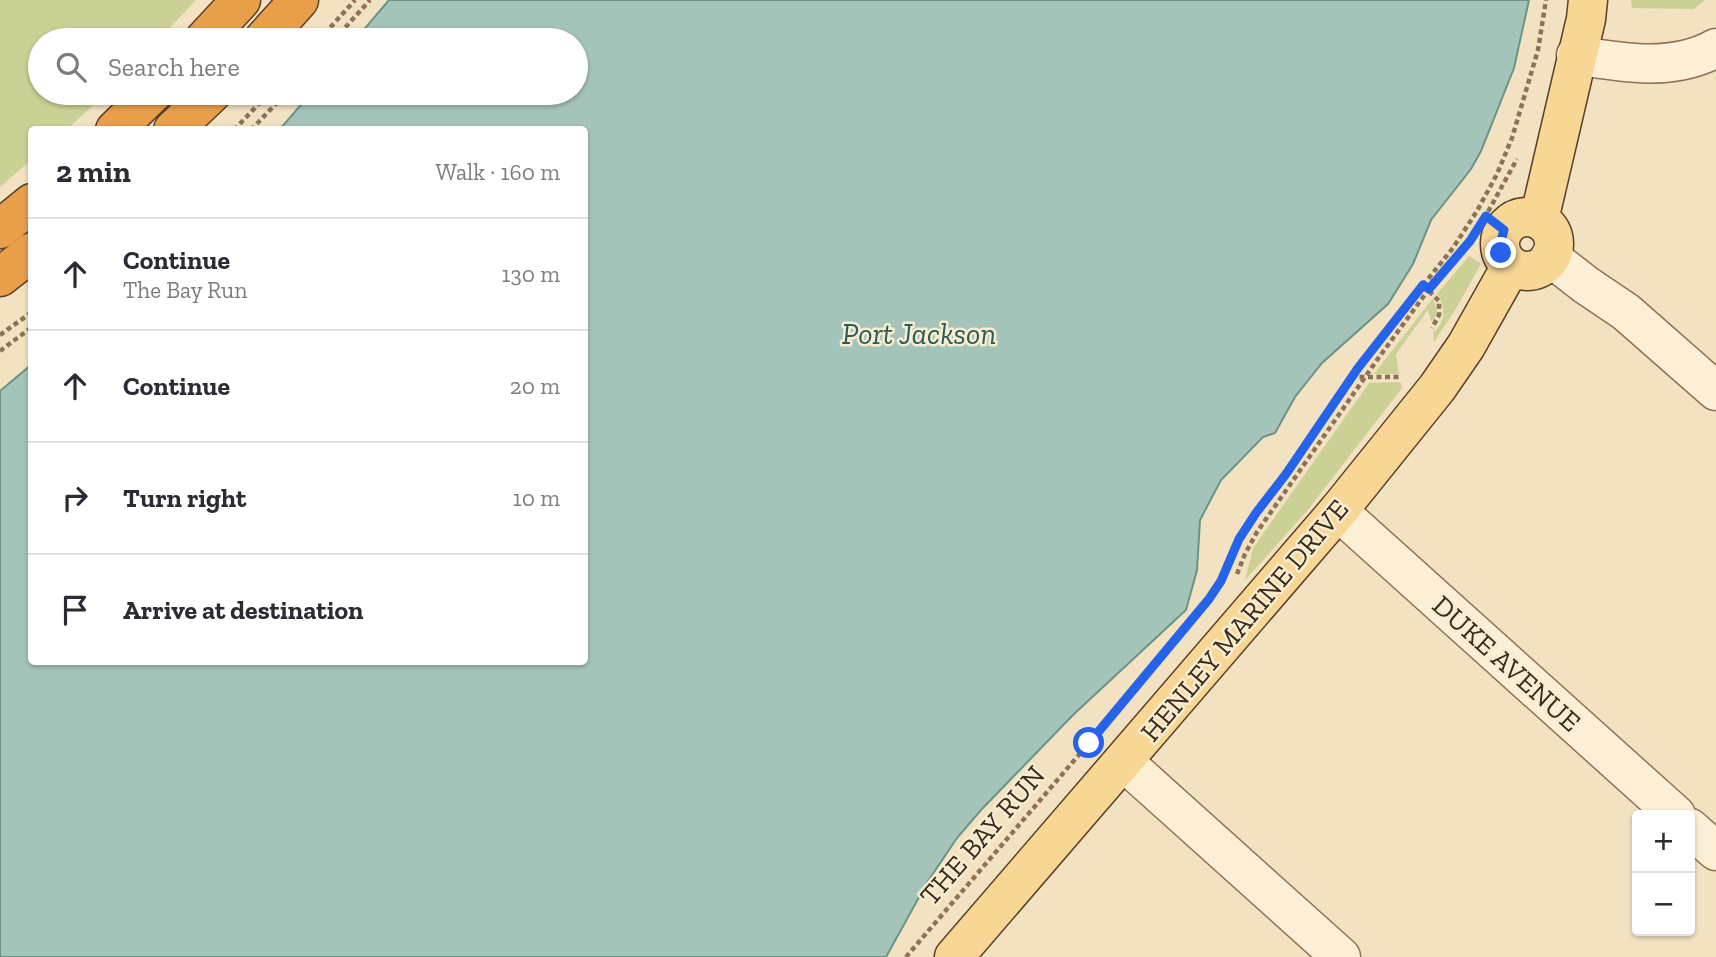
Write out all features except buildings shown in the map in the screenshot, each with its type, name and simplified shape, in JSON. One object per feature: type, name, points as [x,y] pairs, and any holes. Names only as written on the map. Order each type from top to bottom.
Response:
[{"type":"highway","points":[[215,28],[241,0]]},
{"type":"highway","points":[[274,28],[299,0]]},
{"type":"highway","points":[[119,126],[141,105]]},
{"type":"highway","points":[[177,126],[199,105]]},
{"type":"highway","points":[[0,229],[28,206]]},
{"type":"highway","points":[[0,276],[28,255]]},
{"type":"main road","name":"HENLEY MARINE DRIVE","points":[[954,957],[1338,511],[1459,357],[1510,233],[1576,55],[1588,0]]},
{"type":"main road","points":[[1510,233],[1551,233],[1553,249],[1550,257]]},
{"type":"street","points":[[1576,55],[1661,64],[1691,60],[1716,48]]},
{"type":"street","points":[[1550,257],[1626,312],[1716,391]]},
{"type":"street","name":"DUKE AVENUE","points":[[1338,511],[1670,810]]},
{"type":"street","points":[[1124,762],[1341,957]]},
{"type":"street","points":[[1695,832],[1716,851]]},
{"type":"path","points":[[330,28],[355,0]]},
{"type":"path","points":[[345,28],[370,0]]},
{"type":"path","name":"THE BAY RUN","points":[[906,957],[1209,599],[1221,581],[1239,539],[1351,377],[1453,248],[1478,211],[1512,138],[1538,50],[1546,0]]},
{"type":"path","points":[[238,126],[258,105]]},
{"type":"path","points":[[255,126],[275,105]]},
{"type":"path","points":[[1429,289],[1470,241],[1510,233],[1511,173],[1521,149]]},
{"type":"path","points":[[1423,285],[1439,301],[1439,315],[1432,328]]},
{"type":"path","points":[[0,335],[28,315]]},
{"type":"path","points":[[0,351],[28,330]]},
{"type":"path","points":[[1351,377],[1399,377]]},
{"type":"green space","points":[[0,0],[196,0],[169,28],[28,28],[28,105],[94,105],[70,126],[28,126],[28,163],[0,187]]},
{"type":"green space","points":[[1631,0],[1705,0],[1694,9],[1632,8]]},
{"type":"green space","points":[[1469,256],[1481,264],[1434,342],[1433,333],[1440,325],[1443,315],[1437,294]]},
{"type":"green space","points":[[1433,298],[1437,310],[1434,320],[1431,321],[1428,310],[1396,354],[1399,374],[1374,374]]},
{"type":"green space","points":[[1369,383],[1401,383],[1402,388],[1307,511],[1245,580],[1253,548]]},
{"type":"water","name":"Port Jackson","points":[[389,0],[1529,0],[1514,68],[1481,151],[1471,169],[1431,220],[1413,264],[1388,304],[1322,363],[1295,397],[1275,433],[1263,437],[1221,480],[1200,520],[1197,570],[1186,610],[1073,715],[981,810],[957,838],[928,881],[886,957],[0,957],[0,391],[28,368],[28,665],[588,665],[588,126],[283,126],[301,105],[588,105],[588,28],[365,28]]},
{"type":"route","points":[[1089,743],[1209,599],[1221,581],[1239,539],[1358,368],[1423,285],[1429,289],[1470,241],[1486,216],[1504,230],[1501,253]]}]
